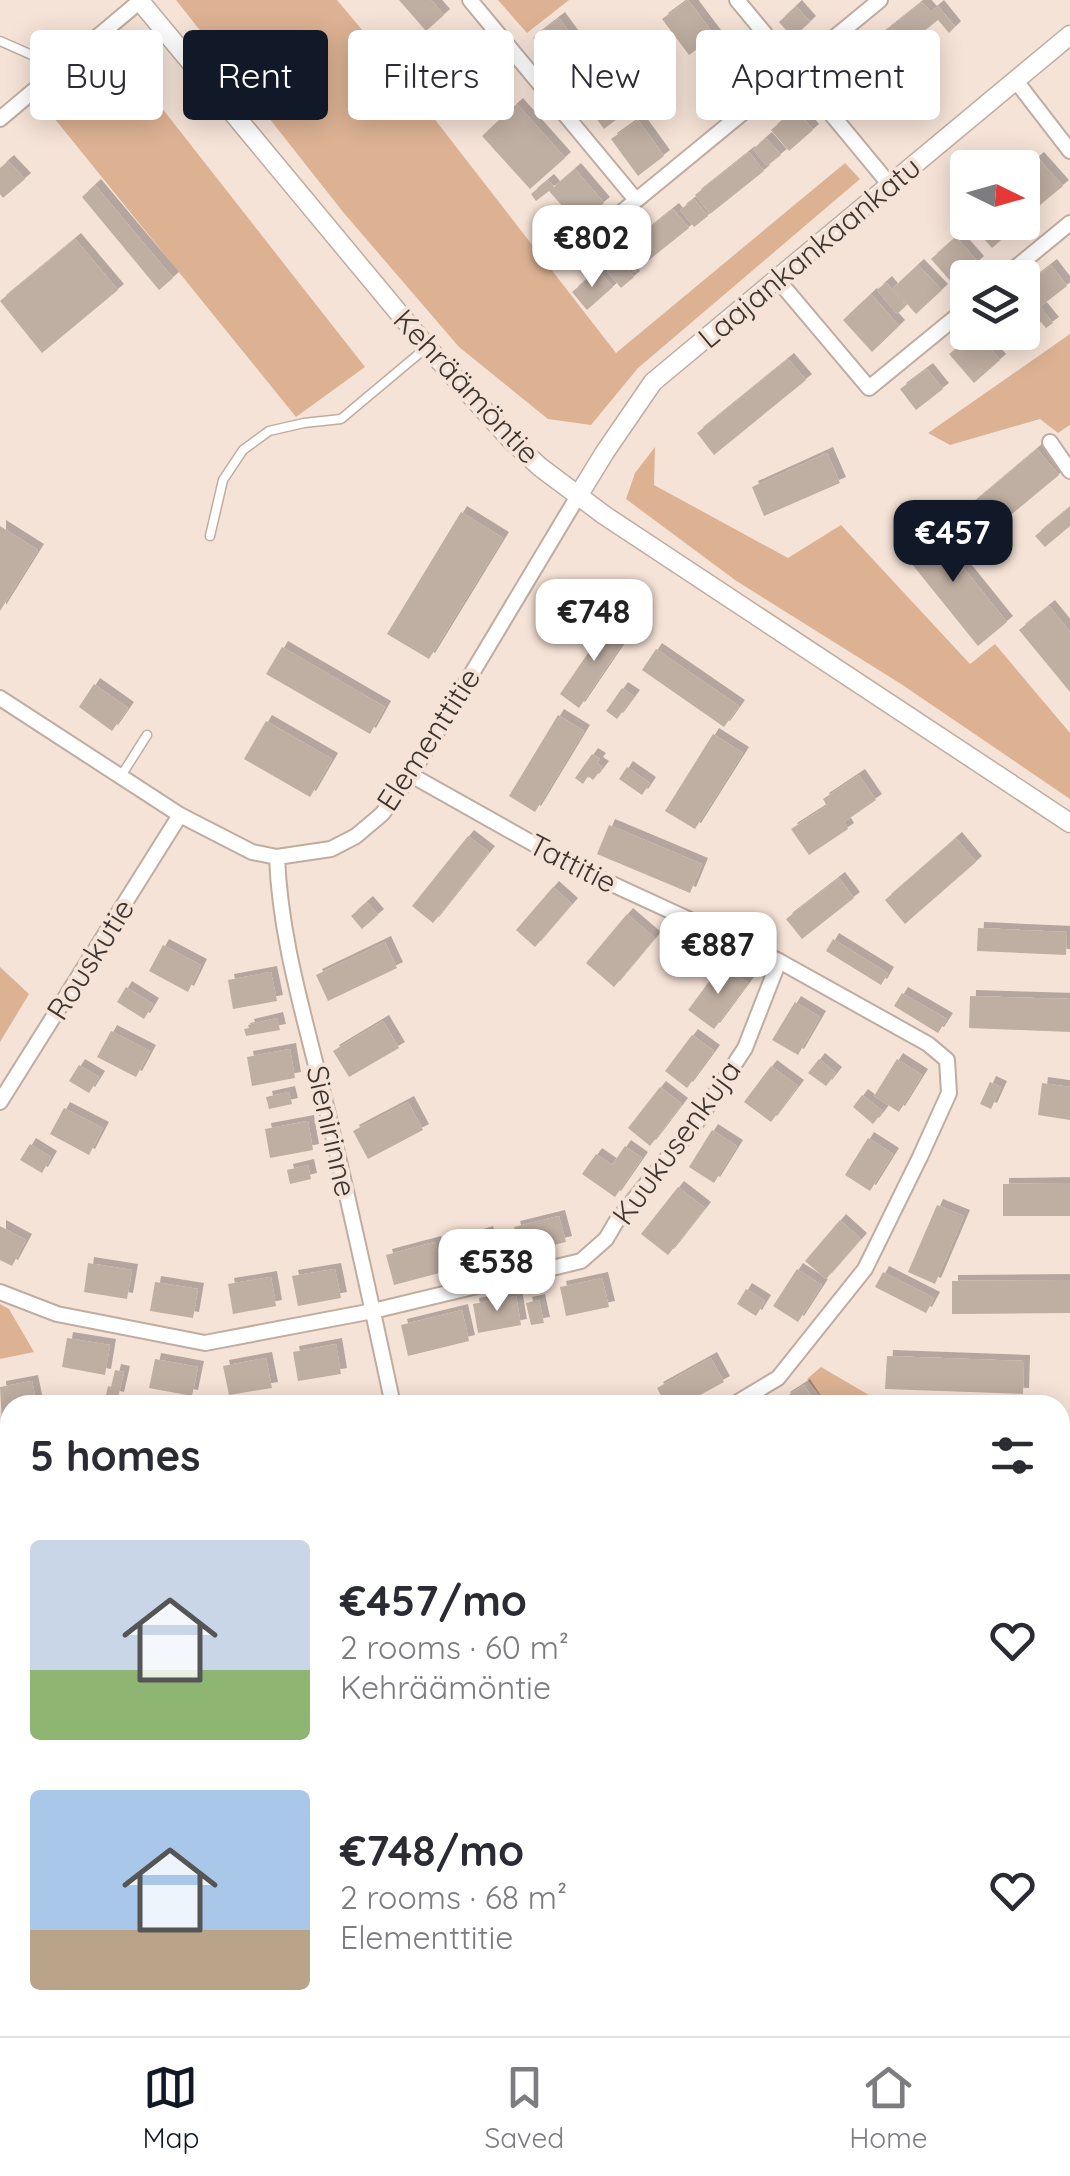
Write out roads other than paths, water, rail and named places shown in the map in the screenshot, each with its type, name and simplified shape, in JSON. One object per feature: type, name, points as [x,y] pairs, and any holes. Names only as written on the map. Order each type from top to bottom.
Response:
[{"type":"street","points":[[105,30],[140,0]]},
{"type":"street","name":"Kehräämöntie","points":[[140,0],[427,348],[540,467],[1070,823]]},
{"type":"street","points":[[470,0],[636,200]]},
{"type":"street","points":[[738,0],[762,30]]},
{"type":"street","points":[[843,30],[880,0]]},
{"type":"street","name":"Laajankankaankatu","points":[[578,496],[653,382],[1070,35]]},
{"type":"street","points":[[1016,81],[1070,151]]},
{"type":"street","points":[[1,117],[30,93]]},
{"type":"street","points":[[566,258],[733,120]]},
{"type":"street","points":[[836,120],[890,184]]},
{"type":"street","points":[[1025,260],[1070,222]]},
{"type":"street","points":[[777,280],[869,388],[950,322]]},
{"type":"street","points":[[1050,442],[1070,471]]},
{"type":"street","name":"Elementtitie","points":[[0,698],[180,815],[252,852],[277,857],[331,848],[356,836],[382,814],[411,775],[578,496]]},
{"type":"street","name":"Tattitie","points":[[411,775],[574,866],[779,961],[928,1044],[947,1060],[949,1093],[865,1269],[778,1378],[750,1395]]},
{"type":"street","name":"Rouskutie","points":[[0,1102],[180,815]]},
{"type":"street","name":"Sienirinne","points":[[277,857],[287,943],[391,1395]]},
{"type":"street","name":"Kuukusenkuja","points":[[0,1292],[57,1314],[205,1343],[373,1311],[580,1262],[606,1239],[699,1119],[745,1048],[779,961]]},
{"type":"lane","points":[[0,42],[30,55]]},
{"type":"lane","points":[[210,536],[224,480],[243,450],[269,432],[304,423],[340,420],[427,348]]},
{"type":"lane","points":[[121,776],[147,735]]}]
